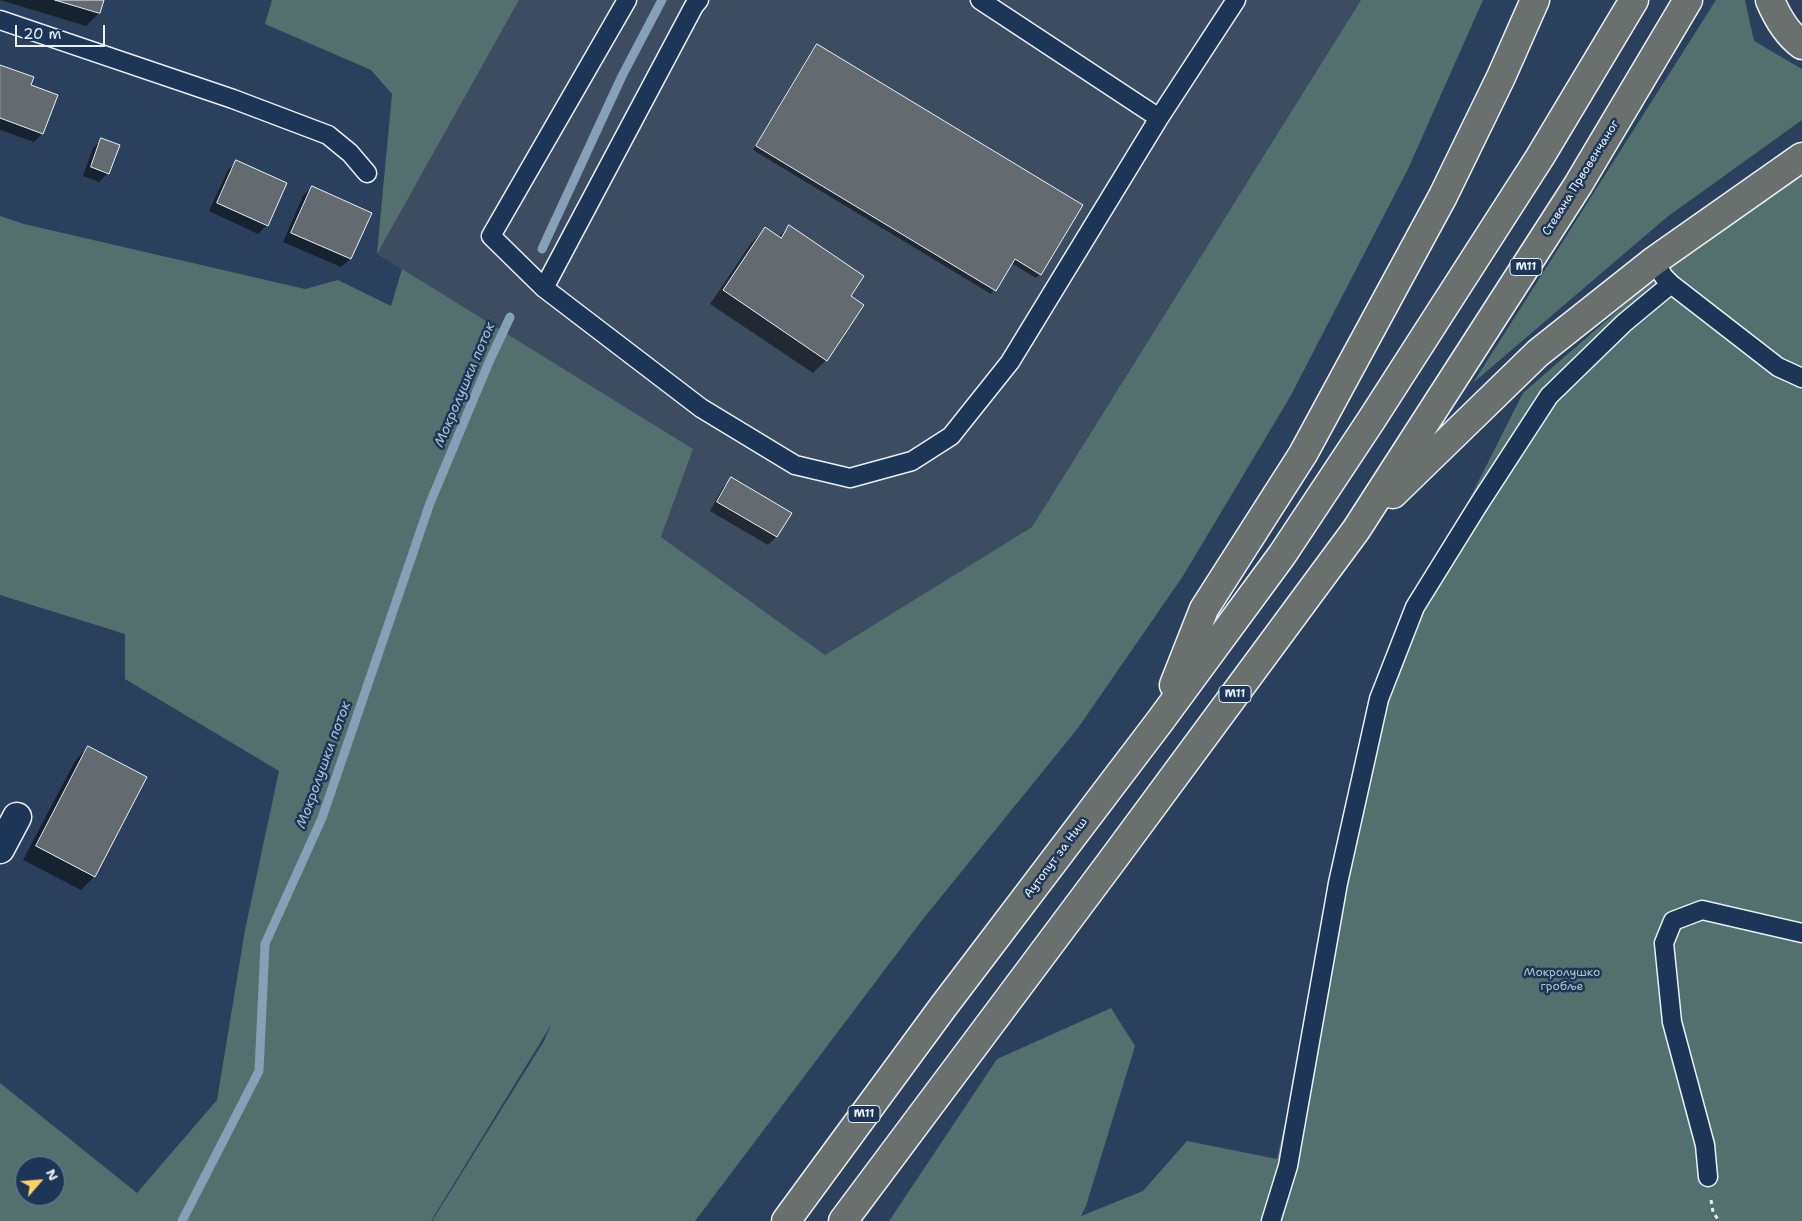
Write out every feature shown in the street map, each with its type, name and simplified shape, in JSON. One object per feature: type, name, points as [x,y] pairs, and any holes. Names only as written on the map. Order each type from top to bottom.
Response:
[{"type":"highway","points":[[1160,721],[1204,609],[1303,454],[1322,420],[1443,196],[1501,78],[1536,0]]},
{"type":"highway","name":"Аутопут за Ниш","points":[[786,1221],[943,1007],[1160,721],[1282,555],[1540,157],[1634,0]]},
{"type":"highway","name":"Стевана Првовенчаног","points":[[1356,530],[1578,185],[1688,0]]},
{"type":"highway","points":[[1770,0],[1785,28],[1802,45]]},
{"type":"highway","points":[[1356,530],[1538,353],[1654,261],[1802,157]]},
{"type":"highway","name":"M11","points":[[843,1221],[1356,530]]},
{"type":"street","points":[[0,848],[17,817]]},
{"type":"lane","points":[[627,0],[491,236],[544,288],[701,408],[795,465],[850,478],[912,461],[951,436],[1010,362],[1159,118],[1236,0]]},
{"type":"lane","points":[[544,288],[694,6],[699,0]]},
{"type":"lane","points":[[980,0],[1159,118]]},
{"type":"lane","points":[[0,20],[233,99],[328,135],[350,153],[367,173]]},
{"type":"lane","points":[[1654,261],[1671,284],[1778,367],[1802,378]]},
{"type":"lane","points":[[1272,1221],[1288,1166],[1338,884],[1379,699],[1415,607],[1476,507],[1550,396],[1624,323],[1671,284]]},
{"type":"lane","points":[[1708,1177],[1704,1145],[1672,1022],[1664,944],[1674,921],[1702,910],[1802,933]]},
{"type":"shaded area","points":[[519,0],[1361,0],[1032,527],[825,655],[661,537],[693,449],[377,254]]},
{"type":"green space","points":[[272,0],[519,0],[377,254],[392,94],[371,70],[265,24]]},
{"type":"green space","points":[[1361,0],[1483,0],[1408,169],[1290,397],[1183,576],[1078,728],[923,919],[695,1221],[432,1221],[544,1041],[551,1025],[431,1221],[0,1221],[0,1083],[137,1193],[217,1100],[245,930],[279,771],[125,679],[125,634],[0,595],[0,216],[24,224],[305,289],[338,280],[391,306],[402,269],[693,449],[661,537],[825,655],[1032,527]]},
{"type":"green space","points":[[1716,0],[1745,0],[1754,41],[1802,69],[1802,120],[1667,217],[1473,383]]},
{"type":"green space","name":"Мокролушко гробље","points":[[1802,166],[1802,1221],[889,1221],[997,1059],[1111,1008],[1135,1046],[1086,1206],[1081,1216],[1143,1191],[1187,1141],[1277,1159],[1379,699],[1415,607],[1523,393],[1678,258]]},
{"type":"building","points":[[55,0],[104,0],[100,13]]},
{"type":"building","points":[[817,44],[1083,205],[1041,275],[1015,259],[996,291],[756,146]]},
{"type":"building","points":[[0,65],[34,77],[31,85],[58,95],[43,134],[0,118]]},
{"type":"building","points":[[101,138],[120,145],[109,174],[91,167]]},
{"type":"building","points":[[236,160],[287,183],[268,226],[217,203]]},
{"type":"building","points":[[312,186],[372,213],[351,259],[291,233]]},
{"type":"building","points":[[789,225],[864,276],[851,296],[864,305],[827,361],[723,290],[765,227],[781,238]]},
{"type":"building","points":[[731,477],[792,513],[777,537],[717,502]]},
{"type":"building","points":[[88,746],[147,777],[95,877],[36,846]]},
{"type":"waterway","name":"Мокролушки поток","points":[[542,249],[622,76],[662,0]]},
{"type":"waterway","name":"Мокролушки поток","points":[[182,1221],[259,1071],[265,944],[322,818],[430,503],[489,362],[510,317]]}]
